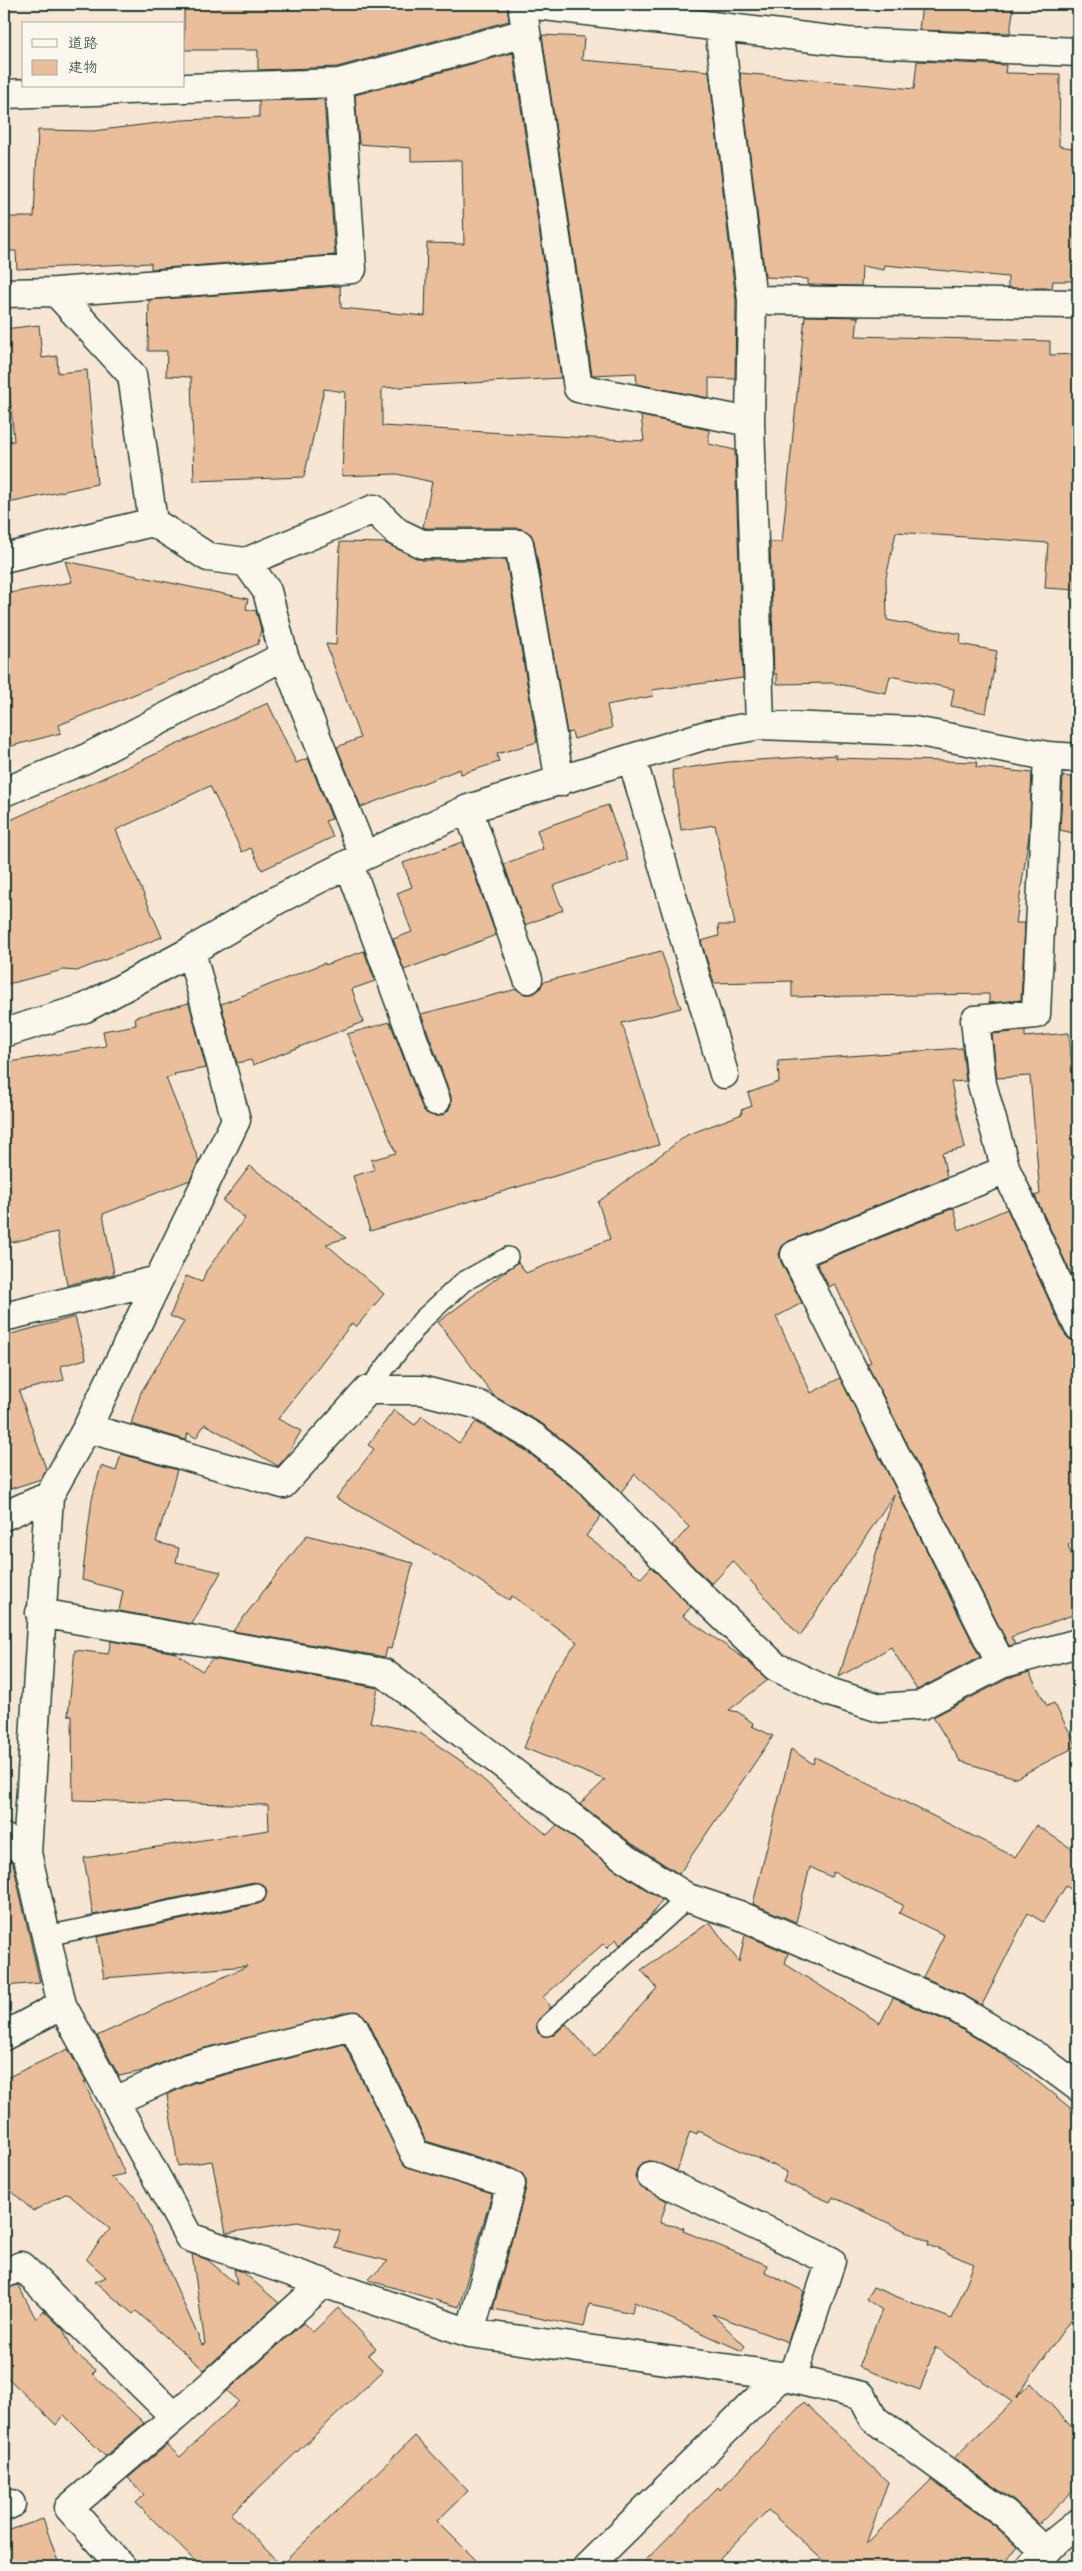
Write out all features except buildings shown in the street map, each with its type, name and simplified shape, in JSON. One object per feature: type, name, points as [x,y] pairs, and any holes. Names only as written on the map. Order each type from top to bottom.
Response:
[{"type":"street","points":[[522,4],[578,388],[750,422]]},
{"type":"street","points":[[528,4],[847,42],[1078,52]]},
{"type":"street","points":[[719,27],[752,300],[750,422],[760,725]]},
{"type":"street","points":[[4,94],[339,83],[526,32]]},
{"type":"street","points":[[4,293],[56,292],[352,270],[339,83]]},
{"type":"street","points":[[56,292],[132,375],[153,522]]},
{"type":"street","points":[[752,300],[1078,304]]},
{"type":"street","points":[[4,558],[153,522],[208,557],[246,562],[374,509],[396,532],[422,544],[519,544],[560,782]]},
{"type":"street","points":[[246,562],[267,592],[284,656],[356,860],[436,1101]]},
{"type":"street","points":[[4,792],[83,760],[284,656]]},
{"type":"street","points":[[4,1033],[85,1008],[191,951],[277,900],[356,860],[468,809],[560,782],[706,735],[760,725],[914,731],[1048,756],[1078,758]]},
{"type":"street","points":[[1048,756],[1036,1014],[975,1020],[982,1084],[1006,1170],[1078,1326]]},
{"type":"street","points":[[632,759],[724,1074]]},
{"type":"street","points":[[468,809],[528,979]]},
{"type":"street","points":[[191,951],[236,1120],[87,1428],[49,1496],[40,1613],[27,1853],[62,2005],[189,2237],[470,2332],[787,2377],[862,2396],[874,2419],[1006,2514],[1039,2560],[1078,2523]]},
{"type":"street","points":[[1002,1664],[795,1255],[1006,1170]]},
{"type":"street","points":[[4,1317],[158,1280]]},
{"type":"street","points":[[87,1428],[283,1484],[368,1390],[421,1390],[479,1405],[534,1437],[586,1478],[686,1581],[776,1667],[829,1692],[880,1708],[922,1704],[1002,1664],[1078,1643]]},
{"type":"street","points":[[4,1516],[49,1496]]},
{"type":"street","points":[[40,1613],[384,1673],[622,1856],[688,1898],[739,1915],[958,2009],[1039,2058],[1078,2088]]},
{"type":"street","points":[[4,1838],[27,1853]]},
{"type":"street","points":[[4,2036],[62,2005]]},
{"type":"street","points":[[115,2101],[188,2068],[353,2026],[416,2154],[511,2184],[470,2332]]},
{"type":"street","points":[[587,2567],[787,2377],[831,2261],[651,2176]]},
{"type":"street","points":[[4,2274],[21,2266],[175,2417]]},
{"type":"street","points":[[122,2567],[69,2508],[175,2417],[324,2284]]},
{"type":"lane","points":[[368,1390],[422,1320],[463,1282],[508,1257]]},
{"type":"lane","points":[[46,1936],[256,1893]]},
{"type":"lane","points":[[547,2026],[688,1898]]}]
